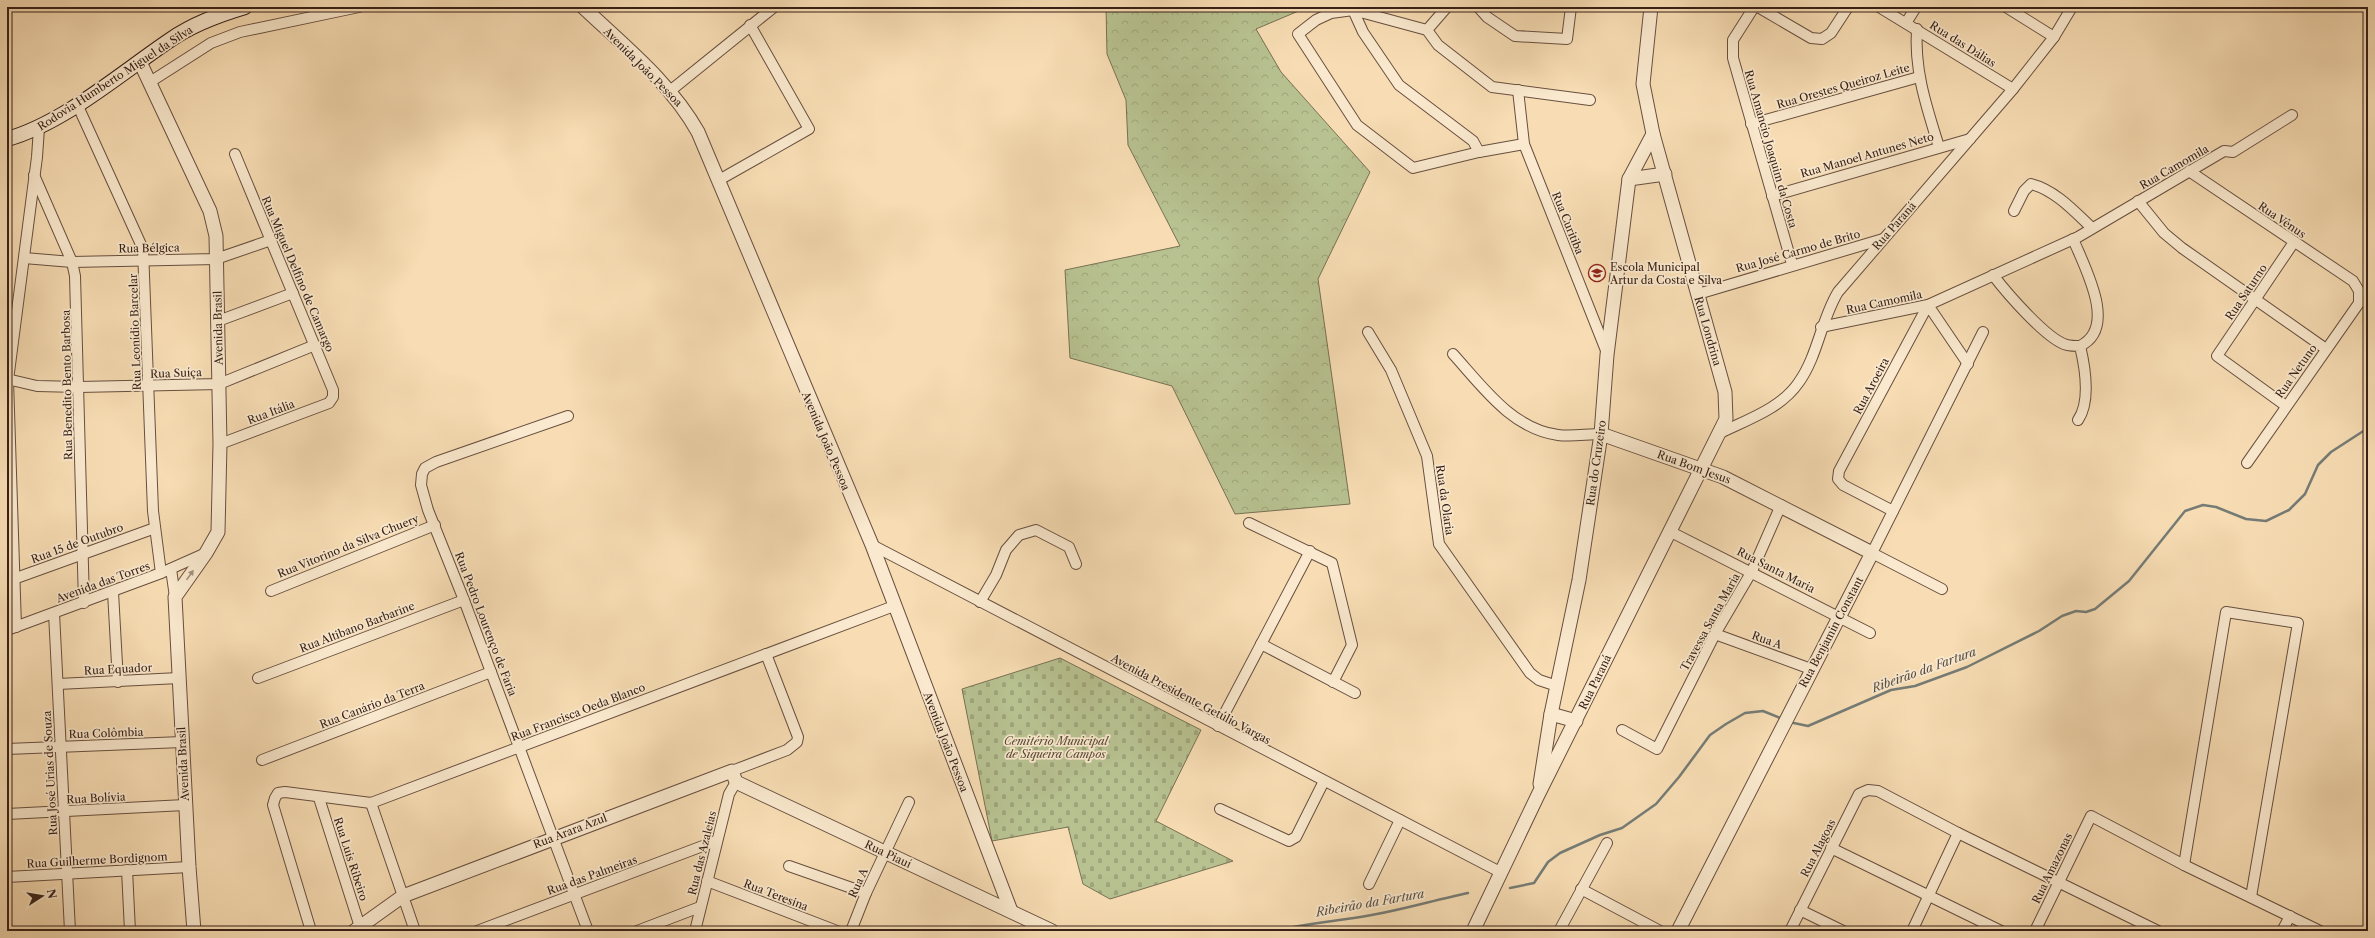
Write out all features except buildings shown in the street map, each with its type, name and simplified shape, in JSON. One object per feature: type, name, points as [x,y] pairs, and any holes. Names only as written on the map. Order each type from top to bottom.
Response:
[{"type":"main road","name":"Rodovia Humberto Miguel da Silva","points":[[7,139],[39,128],[140,62],[171,39],[209,18],[245,7]]},
{"type":"street","points":[[150,82],[210,43],[240,32],[359,7]]},
{"type":"street","name":"Avenida João Pessoa","points":[[583,7],[670,91],[685,110],[694,126],[719,180],[748,254],[872,545],[1011,911]]},
{"type":"street","points":[[670,91],[774,7]]},
{"type":"street","points":[[1427,30],[1447,7]]},
{"type":"street","points":[[1478,7],[1487,17],[1515,36],[1567,39],[1571,7]]},
{"type":"street","name":"Rua Londrina","points":[[1651,7],[1643,84],[1653,134],[1666,174],[1725,392],[1726,419]]},
{"type":"street","name":"Rua Amancio Joaquim da Costa","points":[[1754,7],[1733,40],[1732,58],[1792,264]]},
{"type":"street","points":[[1758,7],[1812,38],[1822,39],[1831,33],[1848,7]]},
{"type":"street","name":"Rua das Dálias","points":[[1879,7],[2013,89]]},
{"type":"street","points":[[1906,23],[1916,7]]},
{"type":"street","points":[[2006,7],[2054,37]]},
{"type":"street","name":"Rua Paraná","points":[[1718,434],[1772,407],[1785,398],[1799,382],[1810,360],[1821,327],[1838,292],[2013,89],[2054,37],[2072,7]]},
{"type":"street","points":[[1353,10],[1363,32],[1399,85],[1474,142],[1479,152]]},
{"type":"street","points":[[1524,144],[1479,152],[1413,168],[1358,125],[1298,34],[1316,20],[1331,14],[1353,10],[1427,30],[1438,45],[1492,87],[1590,100]]},
{"type":"street","points":[[719,180],[809,129],[750,25]]},
{"type":"street","points":[[1917,30],[1915,49],[1919,77],[1938,147]]},
{"type":"street","name":"Avenida Brasil","points":[[140,62],[210,211],[216,236],[220,444],[218,532],[206,553],[175,597]]},
{"type":"street","name":"Rua Orestes Queiroz Leite","points":[[1751,124],[1919,77]]},
{"type":"street","name":"Rua Curitiba","points":[[1518,90],[1524,144],[1607,354]]},
{"type":"street","name":"Rua Leonídio Barcelar","points":[[77,104],[140,241],[144,260],[148,387],[155,528],[161,573]]},
{"type":"street","name":"Rua Camomila","points":[[1821,327],[1928,305],[2073,239],[2224,151],[2233,152],[2292,114]]},
{"type":"street","points":[[11,629],[8,380],[39,128]]},
{"type":"street","name":"Rua do Cruzeiro","points":[[1538,795],[1551,714],[1579,580],[1600,434],[1607,354],[1629,179],[1653,134]]},
{"type":"street","name":"Rua Manoel Antunes Neto","points":[[1772,196],[1970,139]]},
{"type":"street","name":"Rua Miguel Delfino de Camargo","points":[[235,154],[333,390],[333,397],[329,403]]},
{"type":"street","name":"Rua Vênus","points":[[2189,171],[2353,281],[2359,291]]},
{"type":"street","points":[[1629,179],[1666,174]]},
{"type":"street","name":"Rua Benedito Bento Barbosa","points":[[34,175],[72,262],[77,298],[81,554],[84,603]]},
{"type":"street","points":[[2014,211],[2024,191],[2031,184],[2041,187],[2069,206],[2092,228]]},
{"type":"street","points":[[2138,201],[2164,233],[2182,248],[2326,349]]},
{"type":"street","name":"Rua José Carmo de Brito","points":[[1698,294],[1792,264],[1883,239]]},
{"type":"street","points":[[1993,275],[2025,312],[2058,341],[2068,345],[2080,346],[2093,337],[2099,320],[2089,278],[2073,239]]},
{"type":"street","name":"Rua Bélgica","points":[[24,258],[72,262],[216,259],[271,240]]},
{"type":"street","name":"Rua Saturno","points":[[2286,406],[2217,356],[2294,242]]},
{"type":"street","name":"Rua Netuno","points":[[2247,463],[2359,303],[2359,291]]},
{"type":"street","points":[[218,321],[293,293]]},
{"type":"street","points":[[1928,305],[1968,364]]},
{"type":"street","name":"Rua Aroeira","points":[[1893,511],[1843,485],[1838,479],[1839,471],[1928,305]]},
{"type":"street","name":"Rua da Olaria","points":[[1368,332],[1391,370],[1427,456],[1439,544],[1530,673],[1539,680],[1557,686]]},
{"type":"street","name":"Rua Benjamin Constant","points":[[1678,931],[1783,727],[1811,669],[1840,617],[1983,332]]},
{"type":"street","name":"Rua Suíça","points":[[8,380],[37,386],[79,387],[148,387],[219,384],[315,345]]},
{"type":"street","points":[[2078,420],[2084,405],[2084,368],[2080,346]]},
{"type":"street","name":"Rua Bom Jesus","points":[[1453,354],[1506,411],[1532,428],[1558,435],[1600,434],[1723,477],[1781,505],[1942,590]]},
{"type":"street","name":"Rua Itália","points":[[220,444],[329,403]]},
{"type":"street","name":"Rua Pedro Lourenço de Faria","points":[[568,416],[436,462],[425,468],[422,474],[421,485],[428,510],[520,747],[588,931]]},
{"type":"street","name":"Rua Paraná","points":[[1475,931],[1500,872],[1700,468],[1726,419]]},
{"type":"street","name":"Travessa Santa Maria","points":[[1622,730],[1657,749],[1715,634],[1752,571],[1781,505]]},
{"type":"street","points":[[1249,523],[1310,551],[1332,563],[1352,645],[1333,682]]},
{"type":"street","name":"Rua Vitorino da Silva Chuery","points":[[271,591],[435,525]]},
{"type":"street","name":"Rua 15 de Outubro","points":[[10,580],[155,528]]},
{"type":"street","points":[[980,602],[996,575],[1006,550],[1019,535],[1036,530],[1070,547],[1076,564]]},
{"type":"street","name":"Rua Santa Maria","points":[[1670,531],[1752,571],[1870,633]]},
{"type":"street","name":"Avenida Presidente Getúlio Vargas","points":[[872,545],[1500,872]]},
{"type":"street","points":[[1218,726],[1310,551]]},
{"type":"street","name":"Avenida das Torres","points":[[11,629],[113,592],[171,569],[206,553]]},
{"type":"street","name":"Avenida Brasil","points":[[171,569],[175,597],[185,805],[194,931]]},
{"type":"street","points":[[113,592],[118,682]]},
{"type":"street","name":"Rua Altibano Barbarine","points":[[258,678],[464,600]]},
{"type":"street","name":"Rua Francisca Oeda Blanco","points":[[311,931],[274,805],[274,798],[278,793],[285,792],[319,798],[371,803],[894,606]]},
{"type":"street","points":[[2251,897],[2298,623],[2226,612],[2184,865],[2320,931]]},
{"type":"street","name":"Rua José Urias de Souza","points":[[54,613],[70,931]]},
{"type":"street","name":"Rua A","points":[[1715,634],[1811,669]]},
{"type":"street","points":[[1260,644],[1355,693]]},
{"type":"street","name":"Rua Arara Azul","points":[[357,929],[403,896],[554,837],[734,777],[793,747],[797,742],[798,737],[766,654]]},
{"type":"street","name":"Rua Canário da Terra","points":[[262,760],[491,672]]},
{"type":"street","name":"Rua Equador","points":[[58,684],[179,678]]},
{"type":"street","points":[[1551,714],[1576,721]]},
{"type":"street","name":"Rua Colômbia","points":[[7,749],[182,742]]},
{"type":"street","name":"Rua Piauí","points":[[734,777],[885,853],[1052,931]]},
{"type":"street","name":"Rua das Azaleias","points":[[695,931],[716,842],[734,777]]},
{"type":"street","points":[[1220,809],[1289,841],[1296,837],[1324,781]]},
{"type":"street","name":"Rua Alagoas","points":[[1790,931],[1859,794],[1868,790],[1878,791],[1958,833]]},
{"type":"street","name":"Rua Luis Ribeiro","points":[[319,798],[357,929]]},
{"type":"street","name":"Rua A","points":[[851,931],[866,893],[909,802]]},
{"type":"street","points":[[371,803],[415,931]]},
{"type":"street","name":"Rua Bolívia","points":[[7,814],[185,805]]},
{"type":"street","name":"Rua Amazonas","points":[[2035,931],[2091,816],[2184,865]]},
{"type":"street","points":[[1369,884],[1400,820]]},
{"type":"street","points":[[1912,931],[1958,833],[2158,931]]},
{"type":"street","name":"Rua das Palmeiras","points":[[477,931],[716,842]]},
{"type":"street","points":[[1559,931],[1608,843]]},
{"type":"street","points":[[1831,848],[2001,931]]},
{"type":"street","points":[[789,866],[866,893]]},
{"type":"street","name":"Rua Guilherme Bordignom","points":[[7,877],[189,867]]},
{"type":"street","points":[[127,870],[130,931]]},
{"type":"street","name":"Rua Teresina","points":[[707,881],[837,931]]},
{"type":"street","points":[[1582,888],[1660,931]]},
{"type":"street","points":[[637,931],[700,907]]},
{"type":"street","points":[[1800,910],[1843,931]]},
{"type":"street","points":[[2282,931],[2290,916]]},
{"type":"green space","points":[[1106,7],[1308,7],[1256,29],[1281,72],[1370,172],[1318,279],[1350,504],[1235,514],[1172,386],[1070,358],[1065,270],[1180,246],[1128,145],[1126,100],[1107,54]]},
{"type":"green space","name":"Cemitério Municipal de Siqueira Campos","points":[[1060,658],[1201,730],[1156,821],[1233,861],[1110,899],[1083,884],[1068,827],[992,841],[962,689]]},
{"type":"waterway","name":"Ribeirão da Fartura","points":[[1789,722],[1808,726],[1891,690],[1915,686],[1967,667],[2039,631],[2062,616],[2076,611],[2086,612],[2095,609],[2129,581],[2185,511],[2203,505],[2216,507],[2246,519],[2266,521],[2289,510],[2305,494],[2318,465],[2331,452],[2368,428]]},
{"type":"waterway","name":"Ribeirão da Fartura","points":[[1510,888],[1534,883],[1548,862],[1560,853],[1600,835],[1622,828],[1656,804],[1679,777],[1710,735],[1726,724],[1745,713],[1763,711],[1783,719]]},
{"type":"waterway","name":"Ribeirão da Fartura","points":[[1275,931],[1382,913],[1468,893]]},
{"type":"place","name":"Escola Municipal Artur da Costa e Silva","points":[[1597,273]]}]
